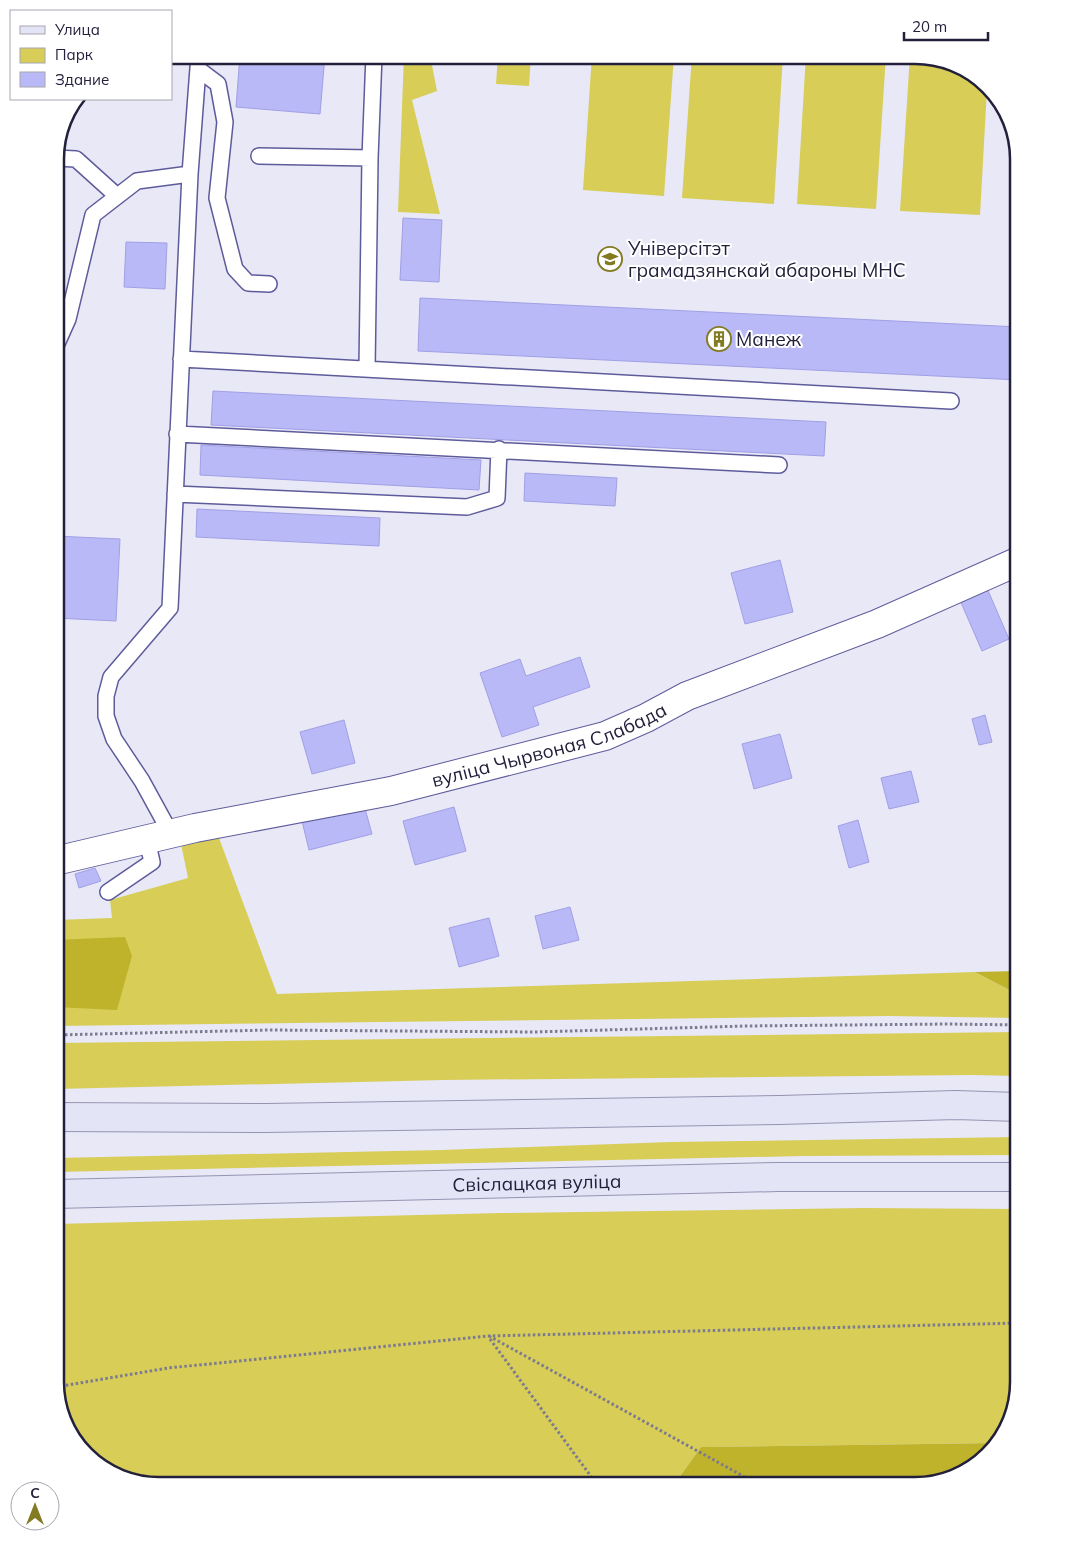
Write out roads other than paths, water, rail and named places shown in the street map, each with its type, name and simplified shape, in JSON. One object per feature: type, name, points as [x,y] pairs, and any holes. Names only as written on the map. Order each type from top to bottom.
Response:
[{"type":"main road","points":[[64,1117],[265,1118],[780,1110],[956,1105],[1010,1107]]},
{"type":"main road","name":"Свіслацкая вуліца","points":[[64,1194],[778,1176],[1010,1177]]},
{"type":"street","name":"вуліца Чырвоная Слабада","points":[[64,859],[159,837],[391,791],[604,736],[646,718],[688,696],[878,624],[1010,565]]},
{"type":"lane","points":[[108,892],[152,862],[159,837],[142,781],[114,739],[106,716],[106,696],[111,677],[170,608],[190,174],[198,64]]},
{"type":"lane","points":[[200,64],[218,84],[225,122],[217,198],[235,269],[248,283],[269,284]]},
{"type":"lane","points":[[367,369],[370,158],[374,64]]},
{"type":"lane","points":[[259,156],[370,158]]},
{"type":"lane","points":[[64,158],[76,159],[117,196]]},
{"type":"lane","points":[[64,329],[68,320],[93,215],[137,181],[190,174]]},
{"type":"lane","points":[[181,359],[951,401]]},
{"type":"lane","points":[[177,434],[499,449],[779,465]]},
{"type":"lane","points":[[175,494],[468,507],[497,498],[499,449]]},
{"type":"place","name":"Універсітэт грамадзянскай абароны МНС","points":[[610,259]]},
{"type":"place","name":"Манеж","points":[[719,339]]}]
